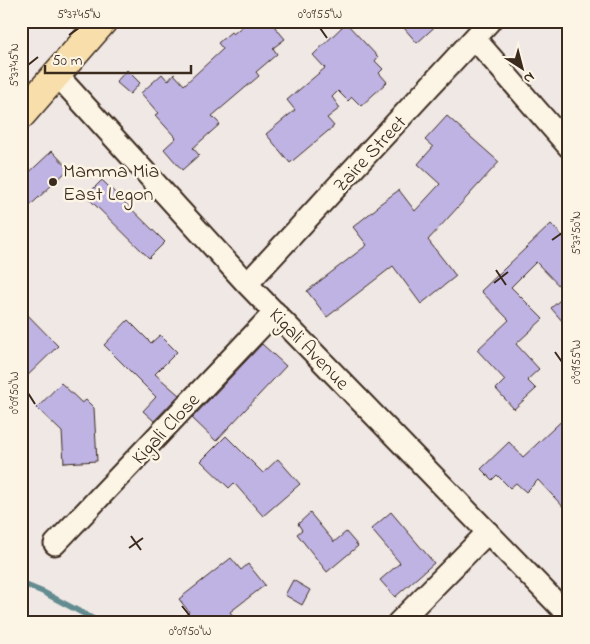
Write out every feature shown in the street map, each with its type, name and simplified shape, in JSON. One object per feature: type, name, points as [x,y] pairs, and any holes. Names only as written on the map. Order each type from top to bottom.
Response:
[{"type":"main road","points":[[21,115],[103,21]]},
{"type":"street","name":"Zaire Street","points":[[247,284],[490,21]]},
{"type":"street","points":[[475,38],[569,147]]},
{"type":"street","name":"Kigali Avenue","points":[[57,75],[247,284],[569,616]]},
{"type":"street","name":"Kigali Close","points":[[55,544],[275,312]]},
{"type":"street","points":[[398,623],[488,532]]},
{"type":"building","points":[[249,21],[270,21],[285,39],[273,48],[277,54],[256,72],[259,76],[212,116],[220,124],[193,148],[199,155],[182,170],[164,149],[176,138],[155,115],[158,113],[141,93],[162,74],[168,81],[174,74],[184,85],[223,49],[218,43]]},
{"type":"building","points":[[398,21],[441,21],[417,43]]},
{"type":"building","points":[[346,23],[378,57],[375,61],[383,69],[379,73],[387,82],[361,106],[352,97],[348,101],[338,91],[332,97],[340,108],[327,118],[334,126],[290,163],[266,134],[295,110],[287,100],[325,68],[313,55]]},
{"type":"building","points":[[127,70],[140,83],[130,94],[116,82]]},
{"type":"building","points":[[447,116],[499,162],[428,240],[456,276],[421,304],[393,266],[327,317],[307,291],[367,245],[353,227],[377,206],[399,190],[415,211],[440,184],[418,164],[433,147],[425,140]]},
{"type":"building","points":[[52,151],[69,169],[21,214],[21,180]]},
{"type":"building","points":[[102,180],[165,242],[149,258],[86,196]]},
{"type":"building","points":[[551,224],[569,243],[569,329],[551,308],[567,294],[536,262],[511,287],[543,319],[516,344],[539,369],[527,380],[536,389],[514,409],[496,389],[505,380],[477,350],[509,320],[481,291]]},
{"type":"building","points":[[21,308],[58,346],[21,382]]},
{"type":"building","points":[[128,320],[151,343],[160,335],[177,352],[155,374],[179,395],[154,421],[143,411],[156,397],[104,345]]},
{"type":"building","points":[[262,344],[286,366],[216,441],[192,418]]},
{"type":"building","points":[[61,383],[82,403],[86,400],[94,408],[97,461],[64,463],[62,432],[37,408]]},
{"type":"building","points":[[569,414],[569,513],[538,480],[526,492],[516,483],[510,488],[497,475],[492,480],[481,469],[509,442],[523,457]]},
{"type":"building","points":[[226,436],[263,473],[278,459],[300,484],[263,516],[234,483],[229,488],[201,461]]},
{"type":"building","points":[[391,512],[434,563],[395,597],[380,580],[400,563],[371,529]]},
{"type":"building","points":[[310,513],[334,542],[346,532],[358,546],[327,572],[297,534],[302,530],[298,524]]},
{"type":"building","points":[[231,558],[241,570],[248,564],[265,585],[230,612],[239,623],[176,623],[189,612],[179,599]]},
{"type":"building","points":[[293,580],[310,590],[302,605],[285,595]]},
{"type":"waterway","points":[[21,583],[43,592],[101,623]]},
{"type":"place","name":"Mamma Mia East Legon","points":[[53,182]]}]
